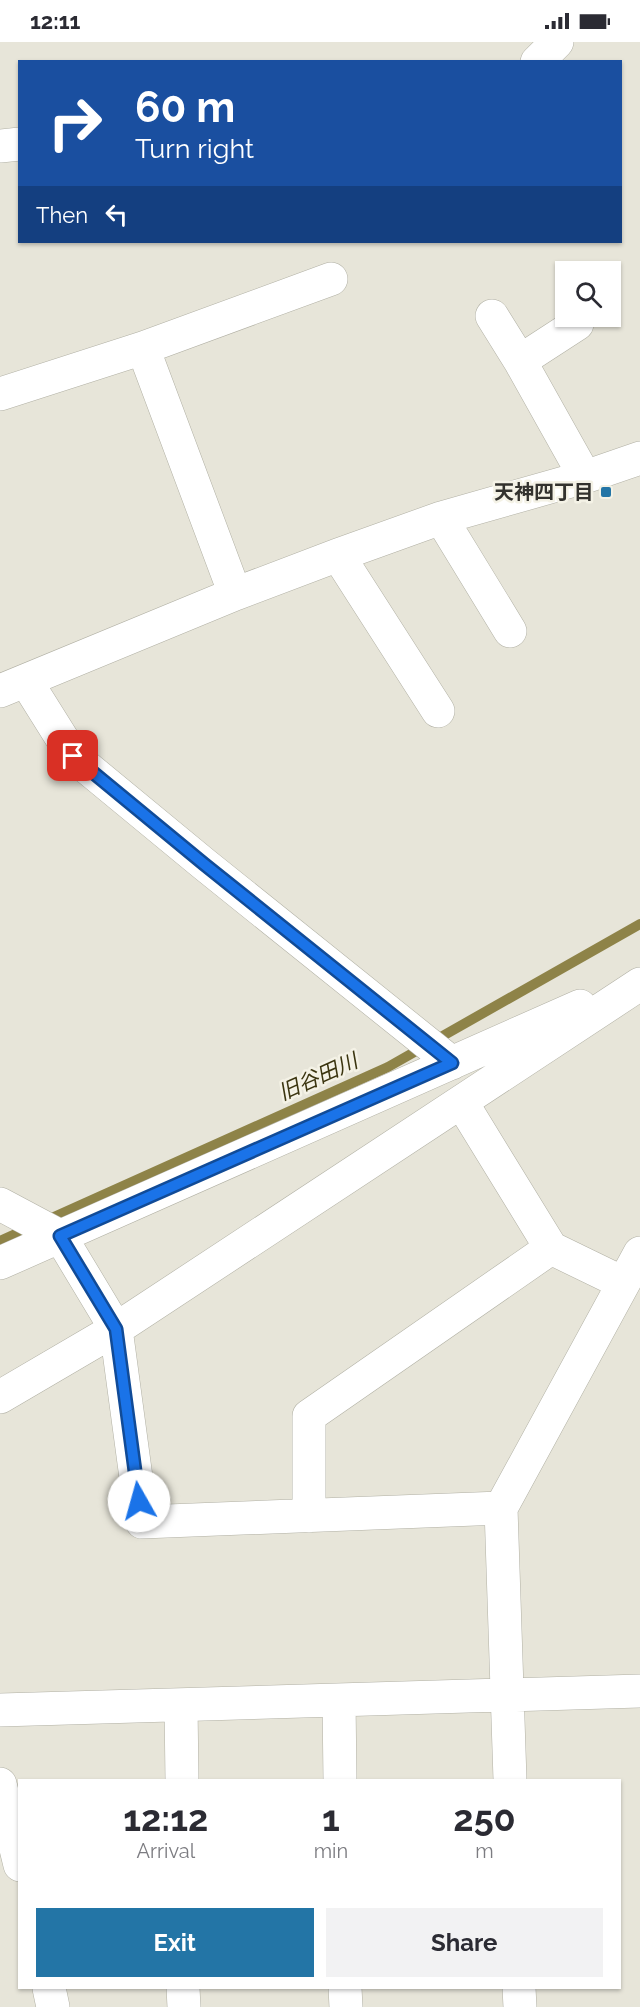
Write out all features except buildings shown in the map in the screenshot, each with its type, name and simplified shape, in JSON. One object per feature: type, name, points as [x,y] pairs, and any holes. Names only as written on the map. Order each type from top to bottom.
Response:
[{"type":"street","points":[[539,60],[557,42]]},
{"type":"street","points":[[0,146],[18,144]]},
{"type":"street","points":[[0,394],[143,348],[331,279]]},
{"type":"street","points":[[492,316],[585,477]]},
{"type":"street","points":[[520,361],[572,327]]},
{"type":"street","points":[[143,348],[235,594]]},
{"type":"street","points":[[452,1063],[73,756],[13,686],[235,594],[338,555],[441,518],[585,477],[640,458]]},
{"type":"street","points":[[441,518],[510,631]]},
{"type":"street","points":[[338,555],[438,711]]},
{"type":"street","points":[[0,1263],[640,982]]},
{"type":"street","points":[[0,1397],[116,1329],[462,1103],[640,982]]},
{"type":"street","points":[[462,1103],[551,1248],[623,1283]]},
{"type":"street","points":[[0,1204],[60,1236],[116,1329],[142,1522],[501,1508]]},
{"type":"street","points":[[309,1516],[309,1416],[551,1248]]},
{"type":"street","points":[[510,1779],[501,1508],[640,1253]]},
{"type":"street","points":[[0,1710],[640,1692]]},
{"type":"street","points":[[339,1700],[340,1779]]},
{"type":"street","points":[[181,1705],[182,1779]]},
{"type":"street","points":[[0,1784],[18,1857]]},
{"type":"street","points":[[49,1989],[54,2007]]},
{"type":"street","points":[[183,1989],[184,2007]]},
{"type":"street","points":[[345,1989],[346,2007]]},
{"type":"street","points":[[519,1989],[520,2007]]},
{"type":"waterway","name":"旧谷田川","points":[[45,1221],[388,1067],[640,924]]},
{"type":"waterway","name":"旧谷田川","points":[[0,1241],[31,1227]]},
{"type":"place","name":"天神四丁目","points":[[606,492]]},
{"type":"route","points":[[73,756],[452,1063],[60,1236],[116,1329],[139,1501]]}]
